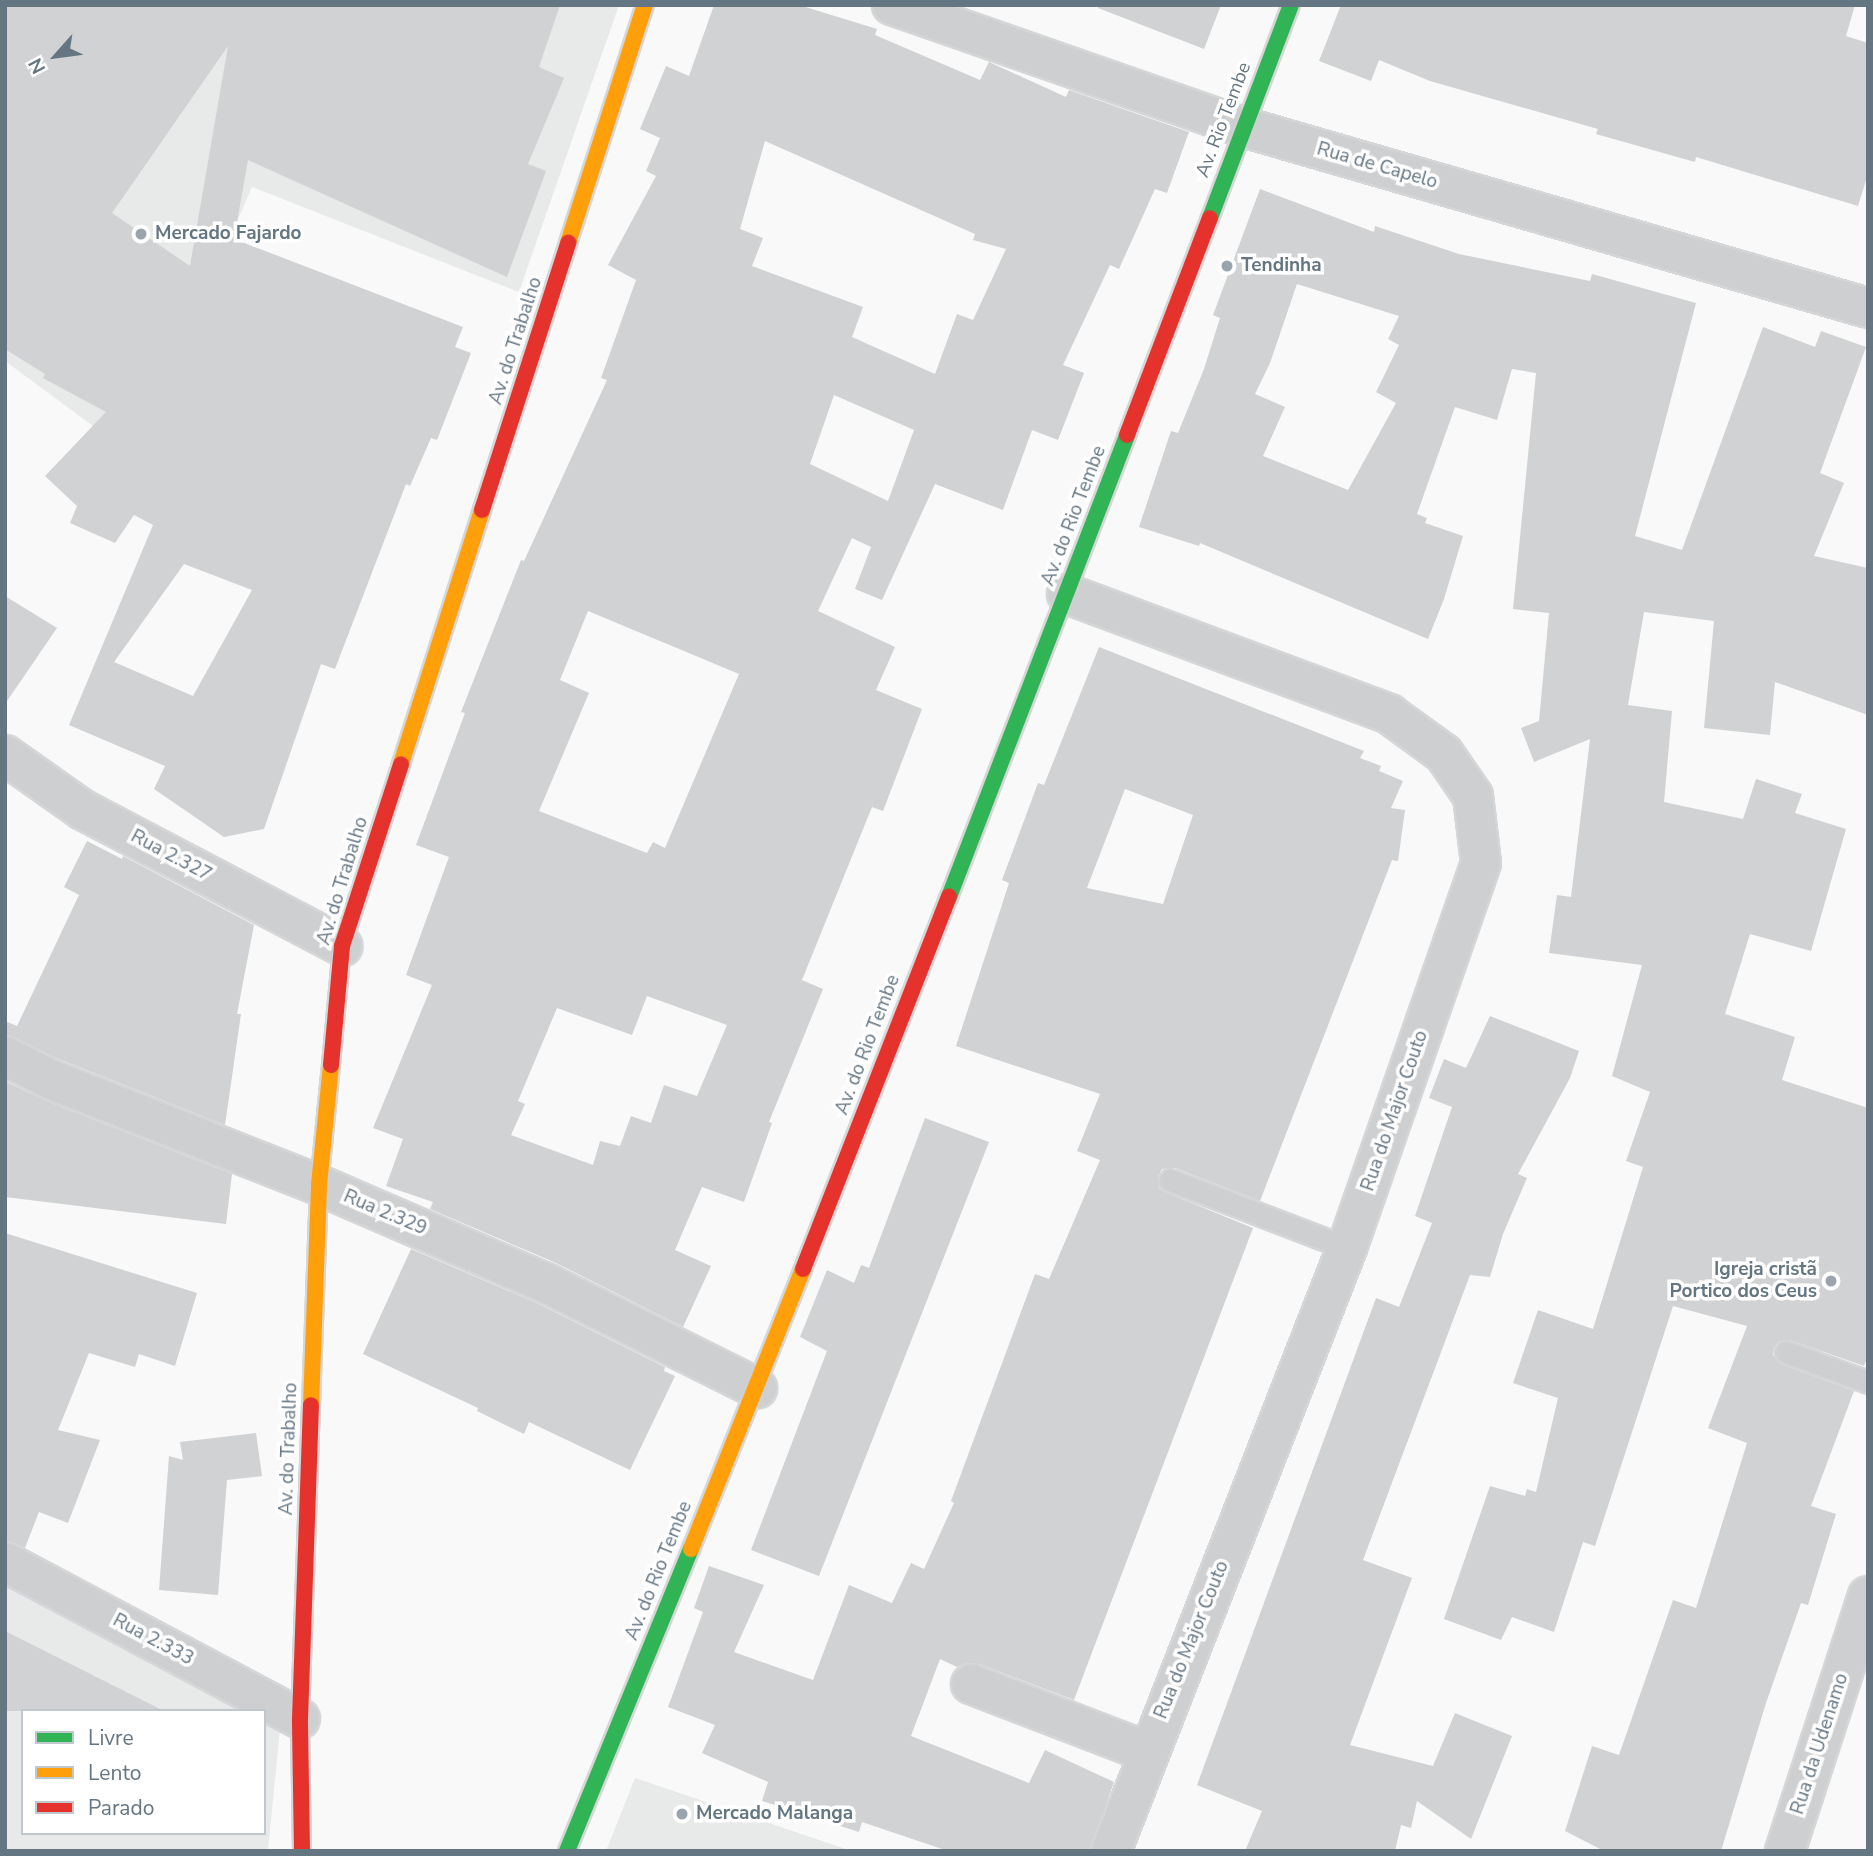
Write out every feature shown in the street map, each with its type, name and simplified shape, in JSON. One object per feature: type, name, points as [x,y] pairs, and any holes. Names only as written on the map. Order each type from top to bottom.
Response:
[{"type":"main road","name":"Av. do Trabalho","points":[[303,1851],[300,1719],[319,1185],[342,946],[645,5]]},
{"type":"main road","name":"Av. Rio Tembe","points":[[1197,250],[1291,5]]},
{"type":"main road","name":"Av. do Rio Tembe","points":[[567,1851],[757,1388],[1067,594],[1197,250]]},
{"type":"street","name":"Rua de Capelo","points":[[892,5],[1243,127],[1868,308]]},
{"type":"street","name":"Rua do Major Couto","points":[[1067,594],[1389,714],[1444,754],[1473,796],[1481,863],[1347,1248],[1111,1851]]},
{"type":"street","name":"Rua 2.327","points":[[5,755],[83,810],[342,946]]},
{"type":"street","name":"Rua 2.329","points":[[5,1056],[52,1080],[319,1185],[546,1283],[757,1388]]},
{"type":"street","name":"Rua 2.333","points":[[5,1562],[300,1719]]},
{"type":"street","name":"Rua da Udenamo","points":[[1785,1851],[1868,1597]]},
{"type":"street","points":[[971,1684],[1148,1752]]},
{"type":"lane","points":[[1170,1180],[1347,1248]]},
{"type":"lane","points":[[1786,1352],[1868,1382]]},
{"type":"shaded area","name":"Mercado Fajardo","points":[[5,5],[619,5],[519,292],[252,187],[135,457],[5,361]]},
{"type":"shaded area","points":[[5,1560],[284,1688],[268,1851],[5,1851]]},
{"type":"shaded area","name":"Mercado Malanga","points":[[635,1778],[852,1851],[606,1851]]},
{"type":"building","points":[[5,5],[560,5],[539,67],[564,78],[528,164],[546,171],[507,277],[248,160],[234,239],[463,327],[455,347],[471,353],[437,440],[431,438],[410,486],[406,484],[335,669],[321,664],[264,829],[224,837],[154,789],[165,766],[69,725],[153,525],[134,515],[115,543],[70,523],[77,506],[45,476],[106,412],[43,378],[45,374],[5,349]],"holes":[[[228,46],[190,266],[112,213]],[[184,564],[252,590],[193,696],[114,662]]]},
{"type":"building","points":[[714,5],[799,5],[877,29],[875,35],[980,80],[989,62],[1066,97],[1069,90],[1189,132],[1167,193],[1155,189],[1119,269],[1110,265],[1063,365],[1084,373],[1058,440],[1032,430],[1003,510],[935,484],[882,600],[855,589],[871,547],[852,538],[818,611],[895,647],[876,690],[922,709],[883,811],[872,807],[802,980],[823,989],[769,1122],[772,1123],[744,1202],[702,1187],[675,1250],[711,1266],[683,1327],[556,1263],[430,1209],[433,1202],[386,1186],[403,1139],[373,1128],[432,985],[406,975],[449,857],[416,845],[465,713],[461,712],[521,560],[524,561],[607,380],[601,378],[636,280],[608,265],[656,176],[646,171],[660,138],[640,129],[666,66],[689,76]],"holes":[[[765,141],[975,234],[973,240],[1006,249],[973,320],[957,314],[935,374],[852,337],[863,307],[752,266],[763,238],[740,229]],[[834,395],[914,430],[888,501],[810,464]],[[588,611],[739,674],[665,848],[653,842],[647,853],[539,811],[589,693],[560,680]],[[647,996],[727,1025],[697,1096],[664,1085],[651,1123],[631,1116],[620,1146],[600,1141],[593,1165],[511,1135],[525,1104],[518,1101],[557,1008],[632,1035]]]},
{"type":"building","points":[[1099,5],[1221,5],[1204,49],[1098,8]]},
{"type":"building","points":[[1341,5],[1855,5],[1846,36],[1868,43],[1868,174],[1858,206],[1696,157],[1695,162],[1596,134],[1598,129],[1430,81],[1379,60],[1371,81],[1319,61]]},
{"type":"building","points":[[1260,189],[1374,232],[1375,226],[1459,254],[1590,281],[1592,274],[1696,303],[1635,536],[1682,550],[1763,327],[1815,347],[1821,331],[1866,347],[1820,473],[1844,483],[1814,556],[1868,568],[1868,715],[1775,682],[1770,735],[1704,728],[1714,621],[1644,612],[1628,705],[1672,711],[1664,802],[1743,819],[1756,779],[1802,794],[1795,813],[1846,829],[1811,951],[1750,934],[1725,1014],[1795,1037],[1782,1080],[1868,1108],[1868,1356],[1864,1366],[1790,1340],[1778,1342],[1774,1348],[1773,1355],[1781,1364],[1854,1391],[1811,1506],[1836,1514],[1808,1605],[1801,1603],[1766,1703],[1721,1851],[1604,1851],[1565,1831],[1592,1746],[1619,1755],[1673,1600],[1696,1608],[1747,1443],[1708,1428],[1747,1326],[1673,1306],[1595,1546],[1583,1542],[1554,1632],[1512,1617],[1501,1640],[1444,1619],[1490,1486],[1525,1496],[1527,1489],[1536,1492],[1558,1398],[1513,1383],[1538,1310],[1593,1329],[1643,1167],[1626,1161],[1650,1092],[1612,1076],[1642,965],[1549,953],[1557,895],[1571,897],[1590,739],[1534,762],[1521,728],[1539,721],[1549,613],[1513,609],[1536,373],[1512,369],[1497,420],[1455,407],[1417,514],[1427,518],[1425,523],[1463,536],[1444,599],[1428,639],[1200,543],[1199,546],[1139,527],[1171,431],[1178,433],[1204,369],[1220,318],[1213,315]],"holes":[[[1297,284],[1399,316],[1388,339],[1399,345],[1376,392],[1396,403],[1348,490],[1263,456],[1285,407],[1255,394],[1270,363]]]},
{"type":"building","points":[[5,596],[57,628],[5,704]]},
{"type":"building","points":[[1099,647],[1364,751],[1360,758],[1381,766],[1379,771],[1403,781],[1391,808],[1405,810],[1398,861],[1392,860],[1260,1201],[1175,1168],[1162,1169],[1158,1176],[1159,1188],[1165,1192],[1253,1228],[1074,1700],[979,1664],[967,1663],[957,1667],[940,1659],[911,1736],[1029,1783],[1045,1750],[1114,1782],[1090,1851],[948,1851],[862,1822],[859,1832],[762,1801],[768,1782],[702,1753],[715,1725],[668,1707],[703,1612],[694,1608],[709,1566],[764,1585],[734,1652],[813,1680],[849,1585],[892,1603],[911,1563],[924,1569],[954,1503],[951,1501],[1035,1274],[1049,1279],[1100,1160],[1077,1151],[1100,1094],[956,1046],[1009,883],[1002,880],[1038,783],[1044,785]],"holes":[[[1125,789],[1193,815],[1163,904],[1087,888]]]},
{"type":"building","points":[[87,841],[122,859],[123,856],[254,925],[237,1014],[241,1014],[225,1125],[61,1060],[5,1034],[5,1021],[17,1026],[79,895],[64,887]]},
{"type":"building","points":[[1490,1016],[1579,1051],[1570,1078],[1518,1174],[1527,1178],[1503,1234],[1490,1277],[1470,1275],[1363,1560],[1412,1578],[1350,1745],[1433,1766],[1455,1713],[1512,1736],[1471,1839],[1417,1801],[1411,1828],[1401,1825],[1395,1851],[1245,1851],[1262,1811],[1197,1785],[1376,1298],[1399,1307],[1432,1223],[1415,1216],[1452,1107],[1429,1098],[1444,1059],[1466,1068]]},
{"type":"building","points":[[5,1081],[44,1100],[232,1174],[226,1224],[5,1197]]},
{"type":"building","points":[[925,1118],[989,1142],[819,1576],[751,1550],[827,1351],[800,1337],[827,1270],[854,1283],[861,1265],[869,1268]]},
{"type":"building","points":[[5,1233],[197,1293],[175,1366],[139,1354],[135,1367],[89,1353],[58,1430],[100,1440],[68,1523],[39,1512],[25,1548],[5,1540]]},
{"type":"building","points":[[411,1249],[537,1303],[665,1367],[664,1371],[675,1376],[630,1470],[529,1422],[524,1434],[477,1411],[478,1408],[363,1354]]},
{"type":"building","points":[[256,1433],[262,1476],[227,1480],[218,1595],[159,1590],[169,1456],[183,1460],[180,1442]]},
{"type":"building","points":[[5,1631],[160,1709],[21,1709],[5,1711]]},
{"type":"traffic: fast","points":[[1210,218],[1291,5]]},
{"type":"traffic: fast","points":[[949,897],[1127,435]]},
{"type":"traffic: fast","points":[[567,1851],[691,1549]]},
{"type":"traffic: slow","points":[[568,243],[645,5]]},
{"type":"traffic: slow","points":[[401,764],[482,510]]},
{"type":"traffic: slow","points":[[311,1405],[319,1185],[331,1065]]},
{"type":"traffic: slow","points":[[691,1549],[803,1269]]},
{"type":"traffic: jam","points":[[1127,435],[1210,218]]},
{"type":"traffic: jam","points":[[482,510],[568,243]]},
{"type":"traffic: jam","points":[[331,1065],[342,946],[401,764]]},
{"type":"traffic: jam","points":[[803,1269],[949,897]]},
{"type":"traffic: jam","points":[[302,1851],[300,1719],[311,1405]]},
{"type":"place","name":"Mercado Fajardo","points":[[141,234]]},
{"type":"place","name":"Tendinha","points":[[1227,266]]},
{"type":"place","name":"Igreja cristã Portico dos Ceus","points":[[1831,1281]]},
{"type":"place","name":"Mercado Malanga","points":[[682,1814]]}]
